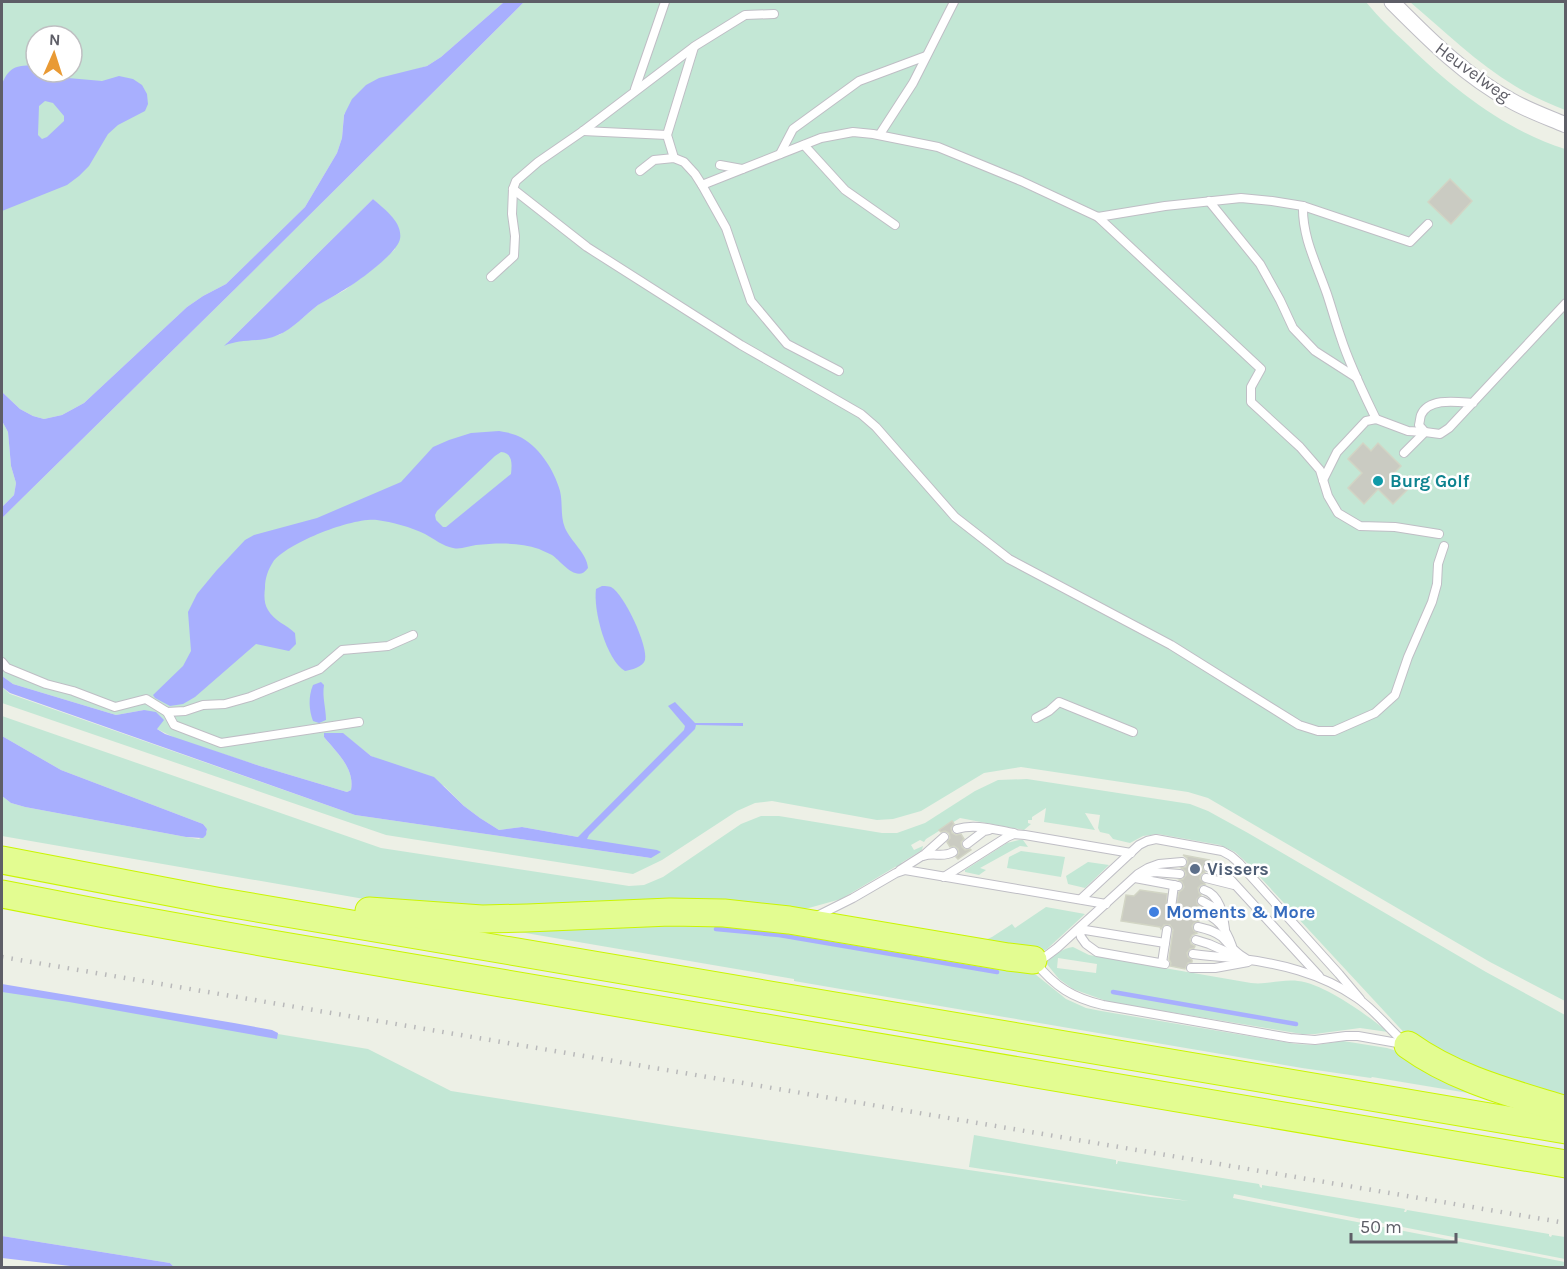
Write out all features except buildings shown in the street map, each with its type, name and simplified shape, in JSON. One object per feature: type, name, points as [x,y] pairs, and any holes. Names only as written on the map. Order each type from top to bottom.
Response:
[{"type":"highway","points":[[2,860],[216,901],[1566,1131]]},
{"type":"highway","points":[[2,894],[240,939],[1566,1164]]},
{"type":"highway","points":[[216,901],[473,918],[702,912],[802,922],[1033,960]]},
{"type":"highway","points":[[1408,1045],[1433,1061],[1474,1080],[1566,1110]]},
{"type":"street","name":"Heuvelweg","points":[[1392,2],[1433,44],[1470,74],[1511,101],[1566,125]]},
{"type":"lane","points":[[635,91],[665,2]]},
{"type":"lane","points":[[880,134],[914,83],[954,2]]},
{"type":"lane","points":[[491,278],[514,256],[513,189],[516,181],[537,162],[583,131],[695,46],[746,15],[774,14]]},
{"type":"lane","points":[[674,158],[667,135],[695,46]]},
{"type":"lane","points":[[780,154],[793,129],[859,81],[926,56]]},
{"type":"lane","points":[[583,131],[667,135]]},
{"type":"lane","points":[[702,185],[821,138],[853,132],[880,134],[938,147],[1022,181],[1098,217],[1261,369],[1251,387],[1251,402],[1300,447],[1320,470],[1328,496],[1338,513],[1360,526],[1395,527],[1439,534]]},
{"type":"lane","points":[[804,145],[845,190],[896,225]]},
{"type":"lane","points":[[640,171],[654,160],[674,158],[684,162],[695,174],[726,228],[751,301],[787,344],[839,371]]},
{"type":"lane","points":[[720,165],[742,170]]},
{"type":"lane","points":[[513,189],[607,259],[741,345],[861,414],[876,427],[956,517],[1009,559],[1171,645],[1299,725],[1318,731],[1334,731],[1375,713],[1395,695],[1408,657],[1432,602],[1437,585],[1438,564],[1444,546]]},
{"type":"lane","points":[[1098,217],[1241,198],[1303,206],[1410,242],[1428,224]]},
{"type":"lane","points":[[1209,201],[1260,264],[1293,328],[1315,351],[1357,378]]},
{"type":"lane","points":[[1303,206],[1302,219],[1311,254],[1327,293],[1341,339],[1376,419]]},
{"type":"lane","points":[[1323,480],[1337,452],[1366,421],[1376,419],[1408,430],[1440,434],[1449,428],[1566,303]]},
{"type":"lane","points":[[1425,432],[1419,425],[1422,413],[1429,405],[1448,402],[1473,403]]},
{"type":"lane","points":[[1404,453],[1425,432]]},
{"type":"lane","points":[[167,712],[185,711],[203,705],[225,704],[250,697],[320,669],[342,650],[388,646],[413,635]]},
{"type":"lane","points":[[2,662],[7,668],[46,684],[73,691],[115,707],[146,699],[167,712],[174,725],[221,743],[359,722]]},
{"type":"lane","points":[[1036,718],[1059,702],[1133,732]]},
{"type":"lane","points":[[957,829],[967,827],[997,830],[1131,853]]},
{"type":"lane","points":[[967,844],[986,830],[997,830]]},
{"type":"lane","points":[[944,877],[1007,837],[1014,834],[1024,835]]},
{"type":"lane","points":[[802,922],[840,905],[892,875],[923,856],[944,837]]},
{"type":"lane","points":[[1081,899],[1144,842],[1154,839],[1215,849],[1231,856],[1360,999],[1408,1045]]},
{"type":"lane","points":[[923,856],[946,855],[953,852]]},
{"type":"lane","points":[[1033,960],[1048,956],[1143,870],[1159,864],[1182,862]]},
{"type":"lane","points":[[1208,867],[1220,872],[1238,888],[1320,977]]},
{"type":"lane","points":[[892,875],[905,870],[1106,904]]},
{"type":"lane","points":[[1133,878],[1154,872],[1180,874]]},
{"type":"lane","points":[[1133,878],[1176,885],[1172,908]]},
{"type":"lane","points":[[1206,878],[1227,882],[1238,888]]},
{"type":"lane","points":[[1204,890],[1212,894],[1218,902],[1226,930]]},
{"type":"lane","points":[[1202,901],[1210,904],[1216,910],[1236,952]]},
{"type":"lane","points":[[1200,912],[1213,917],[1226,930]]},
{"type":"lane","points":[[1198,927],[1215,932],[1247,959],[1297,969],[1320,977],[1360,999]]},
{"type":"lane","points":[[1079,929],[1166,940],[1163,963],[1096,951],[1086,944],[1079,929]]},
{"type":"lane","points":[[1196,940],[1255,961]]},
{"type":"lane","points":[[1193,954],[1255,961]]},
{"type":"lane","points":[[1033,960],[1066,992],[1103,1005],[1290,1038],[1315,1040],[1358,1036],[1408,1045]]},
{"type":"lane","points":[[1191,968],[1215,968],[1255,961]]},
{"type":"green space","points":[[2,2],[504,2],[441,57],[427,66],[407,72],[344,114],[342,138],[337,153],[305,207],[226,284],[187,307],[84,403],[62,415],[44,419],[20,409],[2,392]]},
{"type":"green space","points":[[524,2],[1366,2],[1425,61],[1462,92],[1521,131],[1565,149],[1565,1001],[1490,962],[1208,798],[1188,792],[1021,767],[984,773],[921,811],[893,819],[877,820],[772,801],[755,803],[737,811],[662,860],[633,874],[386,835],[2,703],[2,687],[10,694],[355,815],[651,858],[578,837],[522,827],[499,830],[464,806],[444,786],[371,756],[342,733],[324,737],[339,755],[350,775],[351,790],[347,792],[177,739],[157,729],[144,710],[116,715],[13,684],[2,676],[2,518]],"holes":[[[373,199],[392,217],[395,249],[345,290],[319,304],[279,335],[227,343]]]},
{"type":"green space","points":[[1410,2],[1565,2],[1565,110],[1527,93],[1488,68]]},
{"type":"green space","points":[[2,421],[8,432],[11,466],[16,483],[14,495],[2,507]]},
{"type":"green space","points":[[2,716],[381,848],[629,886],[644,885],[663,877],[741,824],[761,816],[779,816],[882,833],[897,833],[925,823],[975,791],[998,780],[1027,779],[1190,804],[1248,833],[1486,972],[1565,1015],[1565,1096],[1488,1075],[1410,1039],[1235,852],[1220,845],[1158,834],[1143,836],[1130,843],[1113,839],[1109,834],[1100,832],[1098,828],[1100,815],[1085,813],[1095,830],[1044,822],[1046,808],[1032,817],[1032,820],[1028,820],[1031,824],[1024,830],[960,818],[924,842],[920,840],[911,845],[914,850],[923,846],[922,850],[901,863],[904,864],[841,899],[798,911],[410,907],[2,836],[2,796],[11,803],[25,807],[186,837],[199,839],[207,832],[207,829],[203,824],[61,770],[2,736]]},
{"type":"green space","points":[[1023,840],[1028,847],[1020,846],[980,868],[986,870],[979,875],[965,872],[1007,843]]},
{"type":"green space","points":[[1021,851],[1065,857],[1061,877],[1007,868],[1009,857]]},
{"type":"green space","points":[[1088,862],[1109,865],[1085,888],[1068,884],[1066,876]]},
{"type":"green space","points":[[1046,907],[1085,914],[1047,949],[1037,954],[985,940],[1012,924],[1015,928]]},
{"type":"green space","points":[[701,917],[1030,970],[1066,999],[1086,1008],[1101,1011],[1296,1044],[1316,1045],[1343,1041],[1387,1048],[1413,1056],[1498,1098],[1302,1068],[479,925]]},
{"type":"green space","points":[[1073,947],[1089,955],[1251,983],[1298,981],[1309,983],[1345,1001],[1388,1032],[1360,1028],[1302,1034],[1109,1002],[1073,989],[1059,979],[1046,963],[1058,953]],"holes":[[[1058,958],[1097,964],[1096,973],[1057,968]]]},
{"type":"green space","points":[[2,988],[368,1049],[451,1091],[678,1127],[1189,1201],[969,1167],[974,1135],[1116,1160],[1116,1164],[1118,1161],[1259,1184],[1262,1188],[1262,1185],[1405,1209],[1404,1212],[1407,1210],[1549,1234],[1551,1237],[1552,1235],[1565,1237],[1565,1259],[1234,1194],[1233,1198],[1565,1262],[1565,1267],[174,1267],[170,1263],[2,1236]]},
{"type":"water","points":[[504,2],[524,2],[2,518],[2,507],[14,495],[16,483],[11,466],[8,432],[2,421],[2,392],[20,409],[44,419],[62,415],[84,403],[187,307],[226,284],[305,207],[337,153],[342,138],[344,115],[352,99],[366,85],[379,78],[427,66],[441,57]]},
{"type":"water","points":[[19,66],[24,66],[24,84],[84,84],[84,79],[102,81],[119,76],[133,79],[142,85],[147,94],[148,104],[145,111],[118,125],[108,134],[89,166],[67,185],[2,211],[2,84],[8,73]],"holes":[[[45,101],[53,103],[64,116],[64,121],[47,137],[42,139],[38,135],[39,106]]]},
{"type":"water","points":[[373,199],[392,216],[399,227],[400,239],[384,260],[283,332],[271,337],[224,346]]},
{"type":"water","points":[[499,431],[513,434],[532,445],[544,459],[554,474],[560,491],[565,528],[587,563],[588,568],[584,572],[574,573],[552,555],[524,545],[492,544],[453,548],[414,529],[377,520],[366,520],[337,527],[292,547],[273,562],[268,571],[264,596],[266,605],[274,617],[295,633],[296,644],[289,651],[256,644],[195,697],[183,704],[170,706],[155,698],[153,695],[183,666],[191,651],[188,612],[197,594],[245,540],[254,535],[317,518],[401,482],[433,447],[471,433]],"holes":[[[501,452],[511,460],[511,474],[446,527],[443,527],[436,520],[437,511],[495,456]]]},
{"type":"water","points":[[602,586],[611,587],[622,599],[639,632],[645,660],[636,668],[625,671],[618,665],[602,634],[596,589]]},
{"type":"water","points":[[2,676],[13,684],[116,715],[144,710],[156,712],[164,720],[157,729],[165,734],[347,792],[351,790],[350,775],[339,755],[324,737],[324,733],[343,733],[371,756],[434,777],[464,806],[499,830],[522,827],[578,837],[684,730],[685,726],[668,706],[675,702],[695,723],[743,723],[743,726],[696,725],[695,729],[587,839],[661,852],[651,858],[355,815],[10,693],[2,687]]},
{"type":"water","points":[[321,682],[324,685],[326,720],[319,723],[313,721],[310,699],[313,685]]},
{"type":"water","points":[[2,736],[61,770],[203,824],[207,829],[206,835],[203,838],[186,837],[11,803],[2,796]]},
{"type":"water","points":[[2,984],[272,1030],[278,1033],[277,1039],[2,992]]},
{"type":"water","points":[[2,1236],[170,1263],[174,1267],[79,1267],[2,1258]]},
{"type":"waterway","points":[[716,929],[779,935],[997,972]]},
{"type":"waterway","points":[[1113,992],[1296,1024]]},
{"type":"railway","points":[[2,957],[1566,1223]]},
{"type":"place","name":"Burg Golf","points":[[1378,481]]},
{"type":"place","name":"Vissers","points":[[1195,869]]},
{"type":"place","name":"Moments & More","points":[[1154,912]]}]
